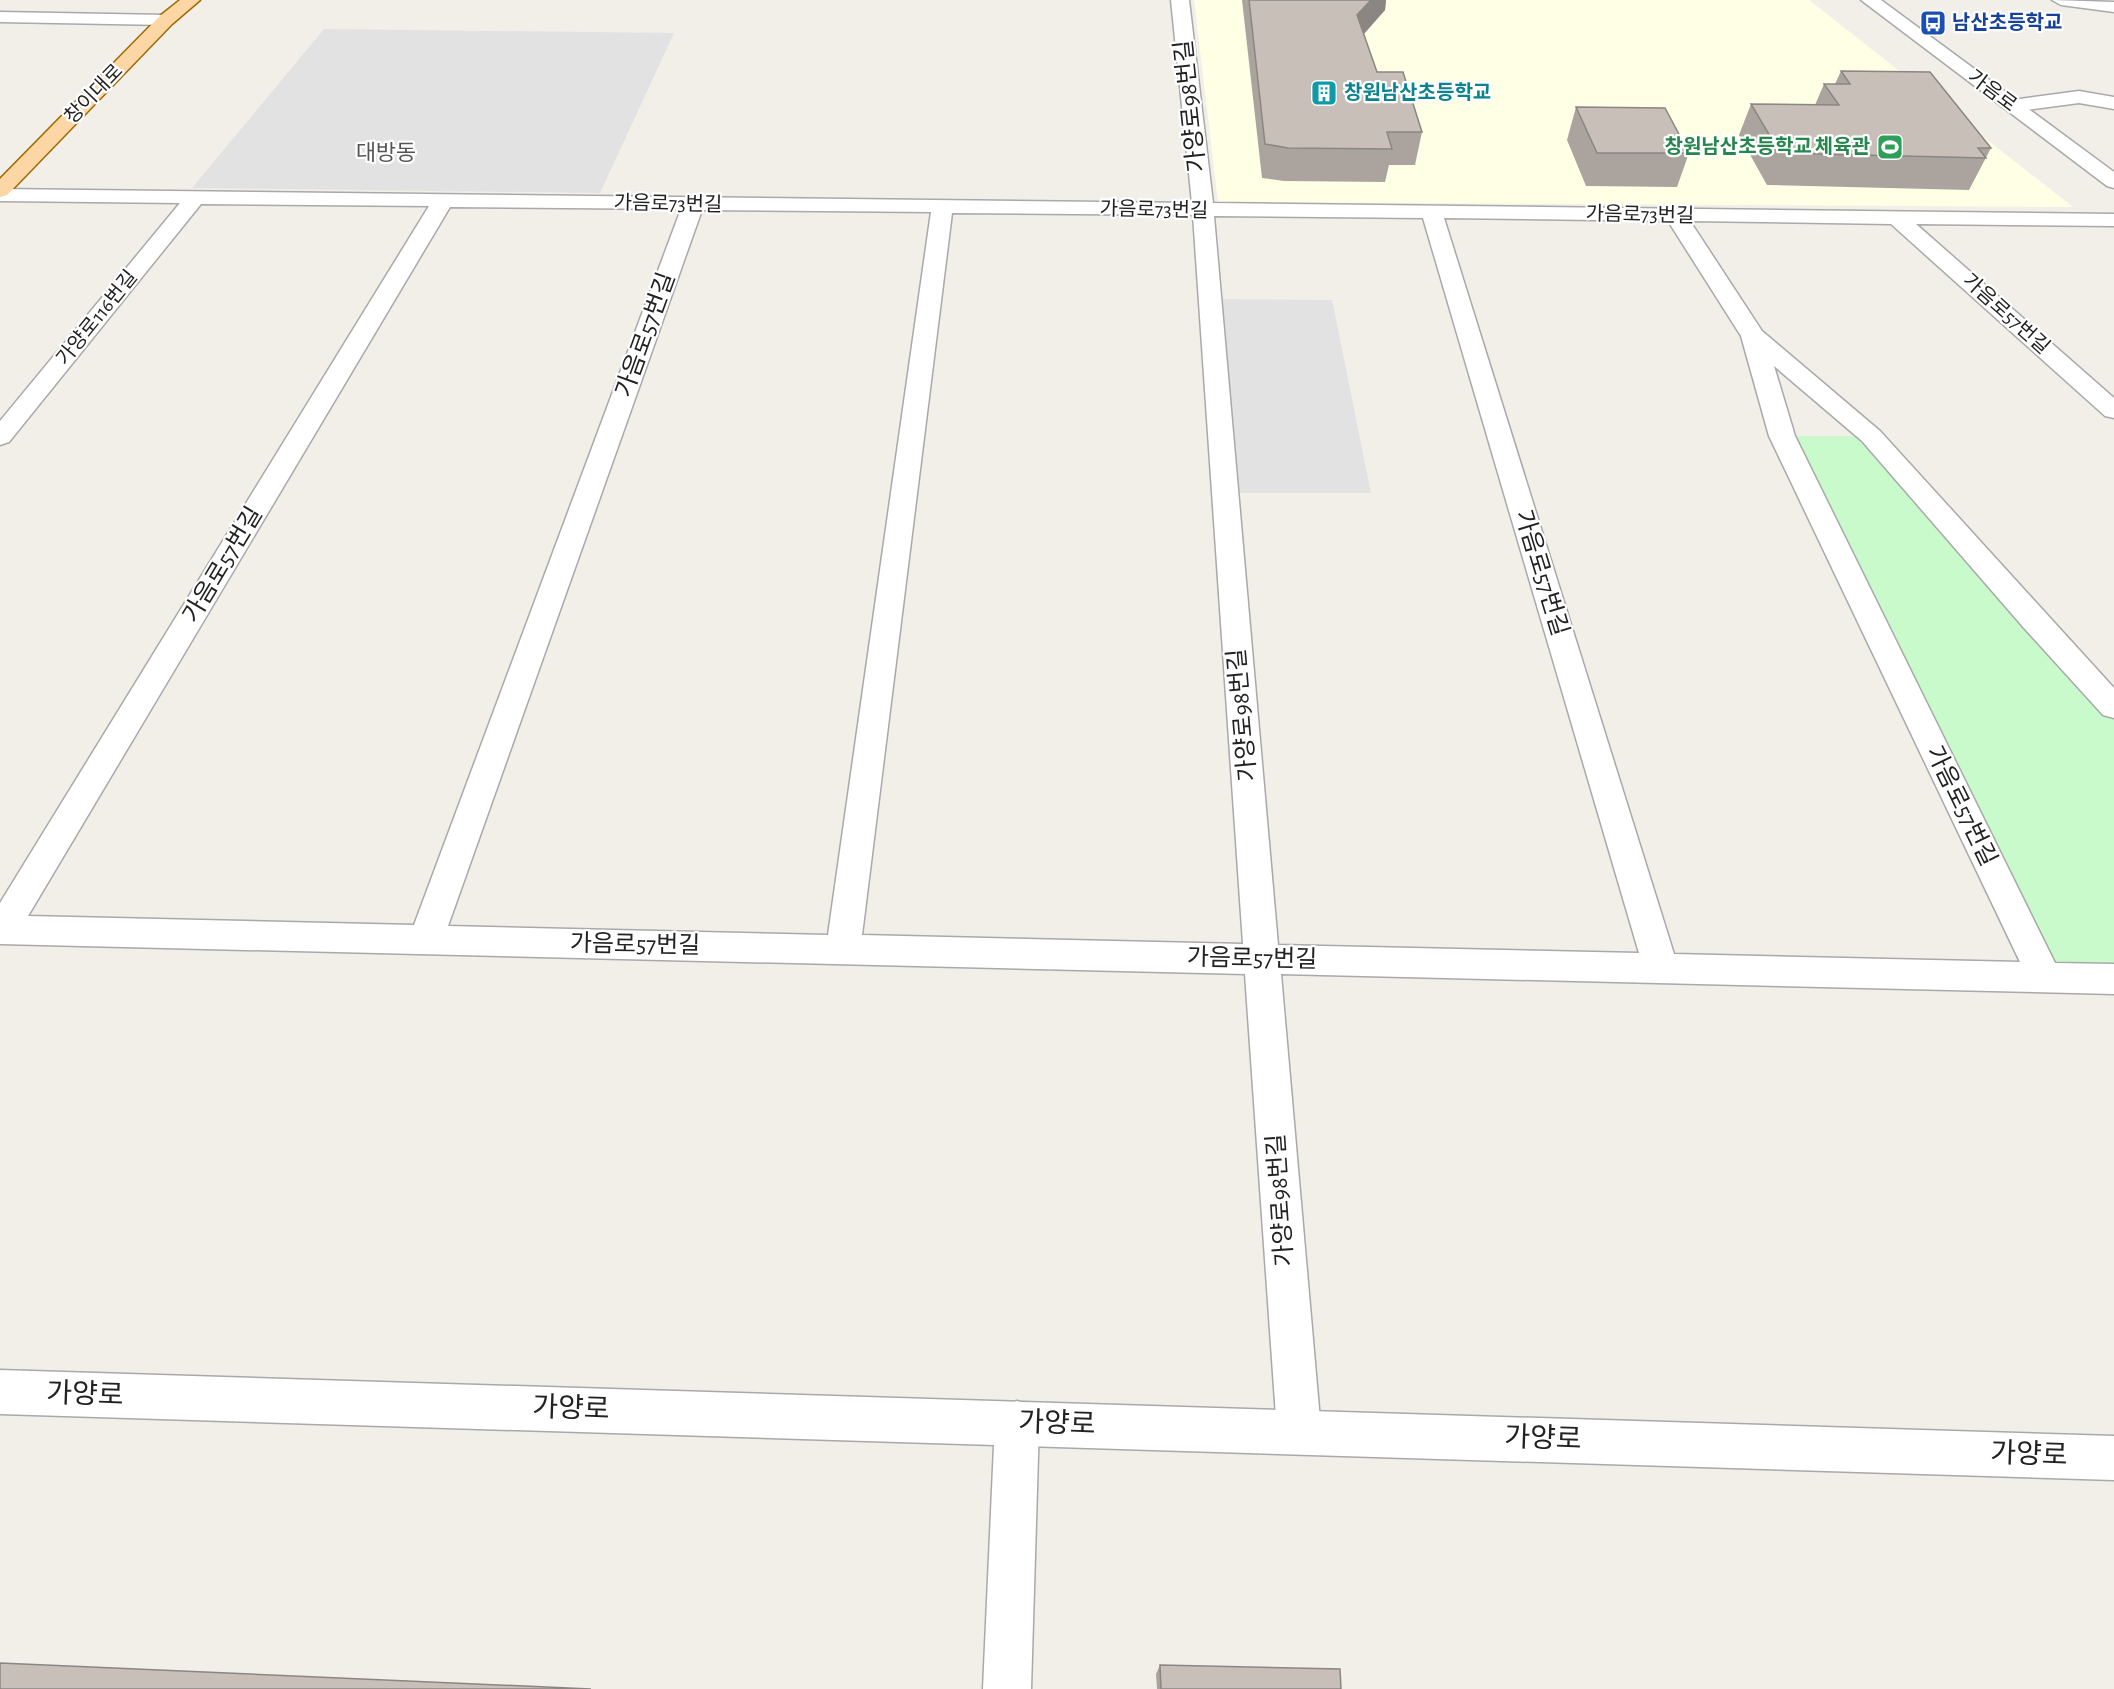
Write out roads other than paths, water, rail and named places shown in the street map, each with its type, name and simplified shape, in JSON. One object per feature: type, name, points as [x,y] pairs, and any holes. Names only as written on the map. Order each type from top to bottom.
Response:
[{"type":"main road","name":"창이대로","points":[[0,193],[166,20],[191,0]]},
{"type":"street","name":"가양로98번길","points":[[1180,0],[1203,210],[1299,1431]]},
{"type":"street","name":"가음로","points":[[1870,0],[2114,182]]},
{"type":"street","points":[[2061,0],[2114,7]]},
{"type":"street","points":[[0,17],[166,20]]},
{"type":"street","points":[[2012,106],[2079,97],[2114,103]]},
{"type":"street","name":"가음로73번길","points":[[0,193],[195,198],[2114,220]]},
{"type":"street","name":"가양로116번길","points":[[0,437],[195,198]]},
{"type":"street","name":"가음로57번길","points":[[443,201],[1,930],[2114,979]]},
{"type":"street","name":"가음로57번길","points":[[426,940],[693,204]]},
{"type":"street","points":[[843,950],[942,207]]},
{"type":"street","name":"가음로57번길","points":[[1432,213],[1660,968]]},
{"type":"street","name":"가음로57번길","points":[[1675,215],[1753,336],[1782,436],[2045,978]]},
{"type":"street","name":"가음로57번길","points":[[1898,218],[2114,411]]},
{"type":"street","name":"가음로57번길","points":[[1753,336],[1871,436],[2034,621],[2114,707]]},
{"type":"street","name":"가양로","points":[[0,1392],[2114,1458]]},
{"type":"street","points":[[1007,1689],[1017,1423]]},
{"type":"place","name":"남산초등학교","points":[[1933,23]]},
{"type":"place","name":"창원남산초등학교","points":[[1324,93]]},
{"type":"place","name":"창원남산초등학교 체육관","points":[[1890,147]]},
{"type":"district","name":"대방동","points":[[386,153]]}]
